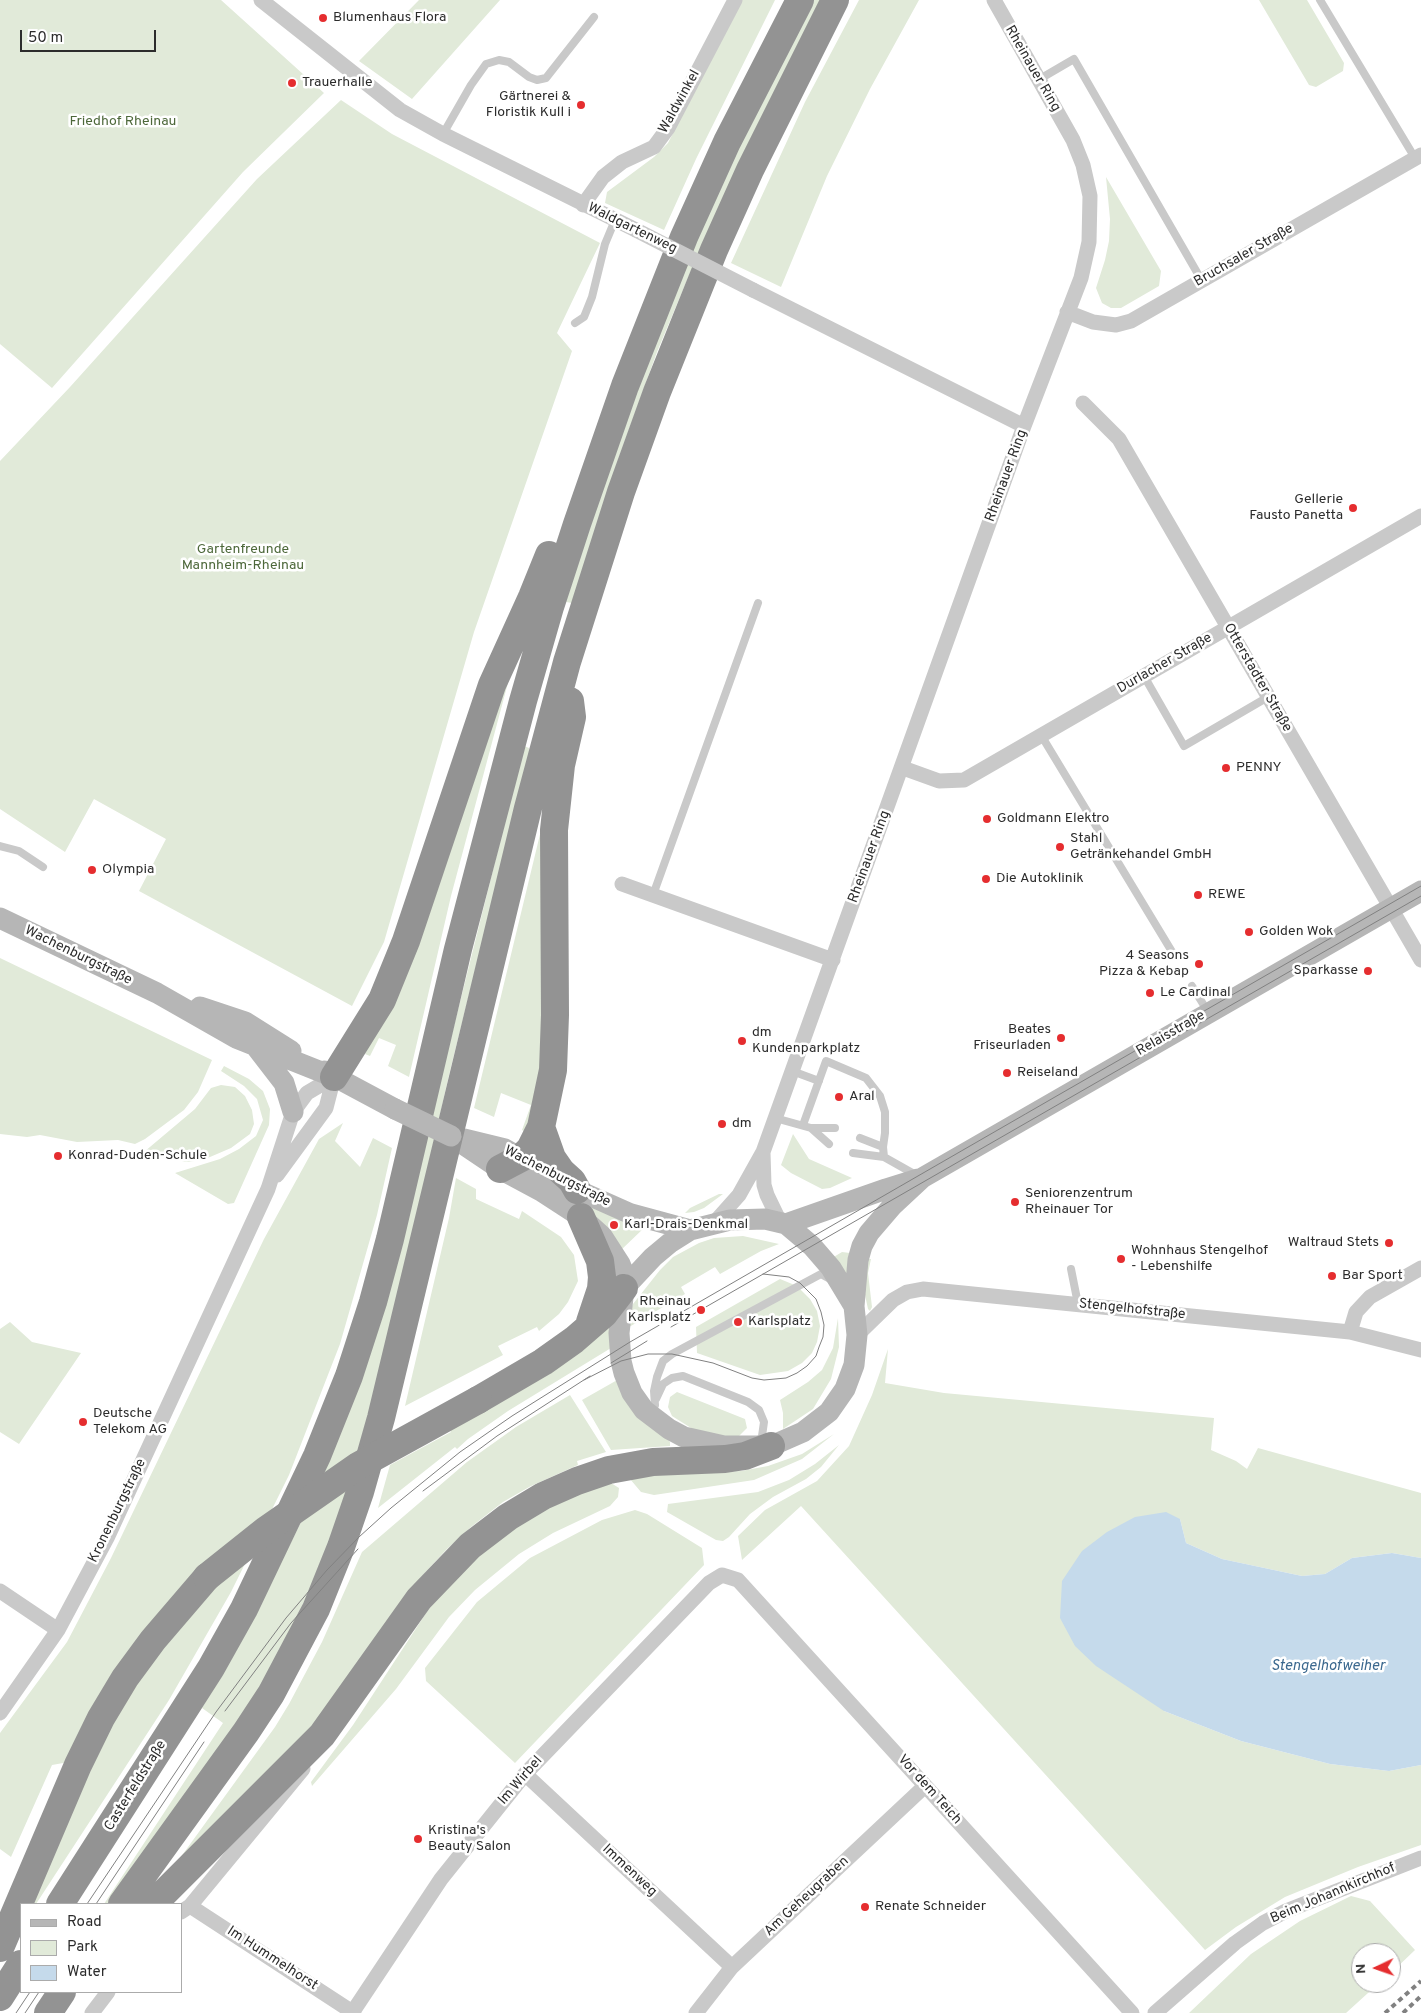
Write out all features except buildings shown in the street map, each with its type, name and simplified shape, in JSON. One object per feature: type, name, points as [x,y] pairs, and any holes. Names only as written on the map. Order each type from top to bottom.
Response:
[{"type":"highway","name":"Casterfeldstraße","points":[[61,1903],[211,1668],[272,1553],[318,1456],[349,1376],[390,1239],[458,949],[523,701],[550,607],[577,524],[625,386],[684,237],[740,116],[800,0]]},
{"type":"highway","points":[[123,1903],[246,1732],[270,1694],[316,1609],[341,1547],[360,1492],[381,1418],[501,915],[567,662],[621,492],[688,312],[750,170],[835,0]]},
{"type":"highway","points":[[334,1077],[382,1000],[406,941],[497,672],[550,554],[577,524]]},
{"type":"highway","points":[[508,1159],[530,1149],[541,1127],[553,1070],[555,1015],[554,830],[561,765],[572,717],[567,662]]},
{"type":"highway","points":[[541,1127],[552,1158],[578,1190]]},
{"type":"highway","points":[[581,1217],[600,1261],[602,1277],[597,1304],[588,1328]]},
{"type":"highway","points":[[0,1948],[82,1757],[102,1718],[125,1678],[153,1640],[207,1577],[266,1530],[358,1466],[478,1400],[549,1358],[604,1314],[624,1288]]},
{"type":"highway","points":[[155,1903],[322,1736],[419,1599],[470,1546],[508,1517],[543,1496],[577,1481],[618,1468],[682,1459],[725,1459],[745,1456],[763,1446]]},
{"type":"highway","points":[[0,1997],[20,1966]]},
{"type":"highway","points":[[48,2013],[61,1993]]},
{"type":"main road","name":"Relaisstraße","points":[[854,1306],[858,1260],[862,1246],[869,1233],[893,1205],[922,1178],[1421,891]]},
{"type":"main road","name":"Wachenburgstraße","points":[[0,918],[157,993],[257,1048],[334,1077]]},
{"type":"main road","name":"Wachenburgstraße","points":[[157,993],[245,1022],[334,1077],[451,1136],[508,1159],[631,1214],[690,1230]]},
{"type":"main road","points":[[257,1048],[284,1083],[293,1112]]},
{"type":"main road","name":"Wachenburgstraße","points":[[451,1136],[473,1142],[508,1159],[541,1191],[581,1217],[602,1236],[620,1264],[624,1274],[624,1288]]},
{"type":"main road","name":"Relaisstraße","points":[[783,1223],[886,1188],[922,1178]]},
{"type":"main road","points":[[747,1219],[783,1223],[812,1246],[831,1268],[854,1306],[857,1334],[854,1365],[846,1389],[829,1412],[802,1432],[763,1446],[724,1446],[693,1439],[669,1428],[655,1412],[644,1410],[632,1393],[621,1361],[619,1333],[624,1288],[653,1257],[671,1242],[690,1230],[714,1223],[747,1219]]},
{"type":"street","name":"Waldgartenweg","points":[[261,0],[400,110],[583,205],[1024,426]]},
{"type":"street","name":"Waldwinkel","points":[[583,205],[602,177],[622,162],[654,147],[668,128],[735,0]]},
{"type":"street","name":"Rheinauer Ring","points":[[714,1223],[739,1195],[763,1152],[903,768],[1024,426],[1080,278],[1089,242],[1090,196],[1083,165],[1073,140],[994,0]]},
{"type":"street","name":"Bruchsaler Straße","points":[[1067,312],[1092,322],[1116,325],[1131,321],[1419,160]]},
{"type":"street","name":"Otterstadter Straße","points":[[1083,403],[1119,439],[1421,960]]},
{"type":"street","name":"Durlacher Straße","points":[[903,768],[939,781],[964,780],[1421,516]]},
{"type":"street","points":[[622,884],[833,960]]},
{"type":"street","name":"Kronenburgstraße","points":[[0,1713],[58,1630],[107,1538],[268,1189],[293,1112],[307,1093],[334,1077]]},
{"type":"street","name":"Kronenburgstraße","points":[[268,1189],[326,1108],[334,1077]]},
{"type":"street","name":"Rheinauer Ring","points":[[763,1152],[764,1185],[767,1195],[783,1223]]},
{"type":"street","points":[[1350,1332],[1356,1312],[1370,1297],[1421,1268]]},
{"type":"street","name":"Stengelhofstraße","points":[[857,1334],[893,1300],[907,1292],[923,1289],[1350,1332],[1421,1350]]},
{"type":"street","name":"Im Wirbel","points":[[353,2013],[441,1879],[525,1774],[709,1583],[722,1575]]},
{"type":"street","name":"Vor dem Teich","points":[[722,1575],[738,1580],[1132,2013]]},
{"type":"street","points":[[0,1591],[58,1630]]},
{"type":"street","points":[[186,1909],[288,1790],[312,1758],[322,1736]]},
{"type":"street","name":"Immenweg","points":[[525,1774],[732,1967]]},
{"type":"street","name":"Am Geheugraben","points":[[696,2013],[732,1967],[925,1786]]},
{"type":"street","name":"Beim Johannkirchhof","points":[[1156,2013],[1235,1943],[1286,1911],[1421,1858]]},
{"type":"street","name":"Im Hummelhorst","points":[[186,1909],[353,2013]]},
{"type":"street","points":[[92,2013],[107,1993]]},
{"type":"lane","name":"Bruchsaler Straße","points":[[1320,0],[1419,160]]},
{"type":"lane","points":[[443,134],[471,85],[486,64],[498,60],[509,62],[529,77],[538,80],[546,78],[594,17]]},
{"type":"lane","points":[[1038,80],[1074,59],[1202,281]]},
{"type":"lane","points":[[575,324],[584,317],[589,304],[605,244],[615,220]]},
{"type":"lane","points":[[653,895],[758,603]]},
{"type":"lane","points":[[1144,676],[1184,746],[1268,697]]},
{"type":"lane","points":[[1041,735],[1174,955]]},
{"type":"lane","points":[[0,846],[19,851],[43,866]]},
{"type":"lane","points":[[1192,986],[1208,1013]]},
{"type":"lane","points":[[807,1127],[826,1061],[866,1078],[880,1096],[885,1112],[884,1157]]},
{"type":"lane","points":[[792,1071],[819,1081]]},
{"type":"lane","points":[[775,1118],[807,1127],[835,1128]]},
{"type":"lane","points":[[807,1127],[829,1144]]},
{"type":"lane","points":[[860,1138],[883,1147]]},
{"type":"lane","points":[[853,1153],[884,1157],[922,1178]]},
{"type":"lane","points":[[1071,1269],[1078,1304]]},
{"type":"lane","points":[[655,1412],[654,1391],[657,1377],[663,1362],[672,1354],[821,1274],[841,1284]]},
{"type":"lane","points":[[655,1412],[658,1394],[663,1384],[672,1378],[683,1376],[741,1399],[759,1410],[764,1422],[763,1446]]},
{"type":"green space","name":"Friedhof Rheinau","points":[[0,0],[221,0],[324,93],[243,172],[52,388],[0,344]]},
{"type":"green space","points":[[419,0],[500,0],[412,99],[359,61]]},
{"type":"green space","points":[[741,0],[775,0],[696,159],[664,230],[605,203],[607,192],[654,157],[668,143]]},
{"type":"green space","points":[[812,0],[821,0],[705,237],[657,352],[619,457],[572,603],[566,602],[592,515],[670,299],[743,137]]},
{"type":"green space","points":[[859,0],[919,0],[870,89],[827,176],[781,287],[731,263],[805,102]]},
{"type":"green space","points":[[1259,0],[1307,0],[1344,63],[1343,71],[1316,87],[1309,85]]},
{"type":"green space","name":"Gartenfreunde Mannheim-Rheinau","points":[[341,100],[392,134],[600,243],[557,333],[572,351],[474,632],[384,942],[352,1006],[139,891],[166,839],[94,799],[65,852],[0,809],[0,461],[70,387],[257,179]]},
{"type":"green space","points":[[1106,177],[1161,271],[1159,286],[1121,308],[1111,308],[1102,303],[1096,288],[1109,241],[1110,219]]},
{"type":"green space","points":[[513,664],[451,896],[409,1077],[388,1066],[396,1045],[379,1038],[370,1056],[365,1054],[386,1010]]},
{"type":"green space","points":[[524,746],[529,748],[529,753],[450,1071],[390,1330],[350,1487],[330,1544],[291,1631],[263,1686],[109,1903],[105,1903],[223,1723],[202,1708],[266,1592],[304,1516],[443,1070]]},
{"type":"green space","points":[[542,826],[549,1033],[529,1134],[522,1130],[531,1105],[501,1093],[494,1117],[474,1108]]},
{"type":"green space","name":"Konrad-Duden-Schule","points":[[0,958],[212,1060],[198,1092],[184,1110],[145,1139],[135,1144],[118,1140],[77,1142],[40,1135],[27,1137],[0,1134]]},
{"type":"green space","points":[[224,1066],[249,1079],[263,1091],[270,1109],[269,1125],[234,1203],[228,1204],[175,1173],[220,1159],[239,1149],[256,1136],[263,1120],[257,1099],[244,1086],[221,1071]]},
{"type":"green space","points":[[221,1085],[235,1087],[245,1096],[252,1110],[254,1124],[250,1134],[231,1148],[203,1160],[186,1162],[144,1152],[195,1109],[211,1088]]},
{"type":"green space","points":[[343,1123],[335,1141],[360,1167],[373,1138],[392,1148],[377,1215],[340,1344],[289,1475],[231,1592],[169,1700],[37,1903],[27,1903],[91,1758],[52,1765],[11,1857],[0,1849],[0,1733],[67,1642],[111,1558],[264,1239],[319,1139]]},
{"type":"green space","points":[[793,1134],[809,1159],[852,1178],[830,1188],[822,1189],[791,1173],[781,1165]]},
{"type":"green space","points":[[456,1178],[476,1189],[476,1199],[519,1219],[522,1211],[561,1237],[574,1255],[578,1281],[568,1302],[559,1314],[539,1331],[537,1327],[498,1346],[503,1355],[405,1406],[449,1218]]},
{"type":"green space","points":[[719,1194],[723,1194],[704,1208],[685,1213],[690,1208]]},
{"type":"green space","points":[[579,1199],[644,1228],[620,1251],[578,1203]]},
{"type":"green space","points":[[743,1236],[779,1244],[761,1251],[720,1274],[715,1267],[681,1287],[685,1294],[624,1330],[633,1304],[673,1257],[699,1243],[714,1238]]},
{"type":"green space","points":[[842,1252],[850,1253],[850,1283],[832,1258]]},
{"type":"green space","points":[[866,1259],[871,1259],[868,1273],[872,1307],[870,1311],[865,1295]]},
{"type":"green space","points":[[780,1279],[797,1286],[810,1299],[817,1311],[820,1326],[817,1342],[812,1353],[802,1363],[788,1371],[760,1375],[697,1353],[696,1327]]},
{"type":"green space","points":[[838,1318],[839,1347],[831,1379],[813,1409],[783,1429],[783,1413],[780,1400],[808,1382],[822,1370],[833,1348]]},
{"type":"green space","points":[[10,1322],[32,1342],[81,1353],[19,1444],[0,1432],[0,1329]]},
{"type":"green space","points":[[609,1322],[611,1348],[508,1411],[457,1449],[455,1447],[378,1508],[390,1465],[451,1432],[449,1429]]},
{"type":"green space","points":[[888,1349],[885,1383],[944,1393],[1214,1418],[1211,1450],[1236,1461],[1247,1469],[1258,1448],[1421,1493],[1421,1558],[1392,1553],[1352,1558],[1325,1574],[1302,1576],[1222,1559],[1186,1543],[1180,1519],[1164,1711],[1241,1741],[1330,1764],[1389,1771],[1421,1765],[1421,1845],[1358,1867],[1285,1897],[1236,1927],[1205,1950],[801,1506],[742,1560],[738,1536],[765,1510],[817,1481],[849,1446],[872,1395]]},
{"type":"green space","points":[[619,1379],[670,1442],[670,1446],[611,1450],[582,1400]]},
{"type":"green space","points":[[677,1392],[745,1419],[747,1428],[739,1436],[729,1440],[699,1433],[672,1416],[668,1407],[670,1397]]},
{"type":"green space","points":[[570,1395],[606,1452],[577,1461],[578,1465],[531,1486],[503,1502],[447,1549],[421,1577],[300,1748],[167,1876],[275,1727],[289,1704],[322,1642],[362,1552],[467,1462],[516,1427]]},
{"type":"green space","points":[[834,1434],[802,1459],[754,1480],[654,1495],[641,1492],[630,1479],[646,1475],[741,1471],[768,1466],[802,1454]]},
{"type":"green space","points":[[839,1445],[821,1467],[806,1479],[773,1497],[750,1514],[723,1541],[716,1540],[667,1512],[668,1504],[758,1492],[789,1480],[815,1464]]},
{"type":"green space","points":[[611,1483],[619,1488],[618,1497],[610,1506],[553,1533],[519,1554],[475,1590],[449,1617],[396,1689],[312,1786],[311,1782],[353,1725],[428,1610],[464,1568],[500,1536],[537,1513],[591,1488]]},
{"type":"green space","points":[[635,1510],[647,1514],[702,1548],[704,1565],[515,1763],[426,1681],[425,1668],[477,1602],[530,1558],[602,1520]]},
{"type":"green space","points":[[1351,1896],[1370,1901],[1415,1950],[1401,1963],[1401,1943],[1351,1943],[1351,1993],[1368,1993],[1346,2013],[1189,2013],[1251,1954],[1300,1921]]},
{"type":"water","name":"Stengelhofweiher","points":[[1166,1512],[1180,1519],[1186,1543],[1222,1559],[1302,1576],[1325,1574],[1352,1558],[1392,1553],[1421,1558],[1421,1765],[1389,1771],[1330,1764],[1241,1741],[1164,1711],[1096,1666],[1075,1646],[1060,1618],[1062,1581],[1082,1551],[1107,1532],[1135,1517]]},
{"type":"tram line","points":[[88,1903],[216,1712],[286,1618],[327,1570],[359,1537],[391,1508],[460,1452],[512,1416],[630,1342],[1421,886]]},
{"type":"tram line","points":[[671,1327],[1421,896]]},
{"type":"tram line","points":[[584,1380],[621,1361],[648,1354],[672,1354],[713,1363],[752,1378],[764,1380],[786,1378],[797,1373],[816,1356],[823,1337],[824,1325],[821,1312],[816,1299],[800,1283],[789,1277],[763,1274]]},
{"type":"tram line","points":[[611,1363],[647,1341]]},
{"type":"tram line","points":[[423,1491],[497,1436],[590,1376]]},
{"type":"tram line","points":[[225,1711],[291,1623],[358,1549]]},
{"type":"tram line","points":[[97,1903],[204,1742]]},
{"type":"tram line","points":[[16,2013],[29,1993]]},
{"type":"tram line","points":[[25,2013],[38,1993]]},
{"type":"railway","points":[[1385,2013],[1421,1981]]},
{"type":"railway","points":[[1403,2013],[1421,1996]]},
{"type":"place","name":"Blumenhaus Flora","points":[[323,18]]},
{"type":"place","name":"Trauerhalle","points":[[292,83]]},
{"type":"place","name":"Gärtnerei & Floristik Kull i","points":[[581,105]]},
{"type":"place","name":"Gellerie Fausto Panetta","points":[[1353,508]]},
{"type":"place","name":"PENNY","points":[[1226,768]]},
{"type":"place","name":"Goldmann Elektro","points":[[987,819]]},
{"type":"place","name":"Stahl Getränkehandel GmbH","points":[[1060,847]]},
{"type":"place","name":"Olympia","points":[[92,870]]},
{"type":"place","name":"Die Autoklinik","points":[[986,879]]},
{"type":"place","name":"REWE","points":[[1198,895]]},
{"type":"place","name":"Golden Wok","points":[[1249,932]]},
{"type":"place","name":"4 Seasons Pizza & Kebap","points":[[1199,964]]},
{"type":"place","name":"Sparkasse","points":[[1368,971]]},
{"type":"place","name":"Le Cardinal","points":[[1150,993]]},
{"type":"place","name":"Beates Friseurladen","points":[[1061,1038]]},
{"type":"place","name":"dm Kundenparkplatz","points":[[742,1041]]},
{"type":"place","name":"Reiseland","points":[[1007,1073]]},
{"type":"place","name":"Aral","points":[[839,1097]]},
{"type":"place","name":"dm","points":[[722,1124]]},
{"type":"place","name":"Konrad-Duden-Schule","points":[[58,1156]]},
{"type":"place","name":"Seniorenzentrum Rheinauer Tor","points":[[1015,1202]]},
{"type":"place","name":"Karl-Drais-Denkmal","points":[[614,1225]]},
{"type":"place","name":"Waltraud Stets","points":[[1389,1243]]},
{"type":"place","name":"Wohnhaus Stengelhof - Lebenshilfe","points":[[1121,1259]]},
{"type":"place","name":"Bar Sport","points":[[1332,1276]]},
{"type":"place","name":"Rheinau Karlsplatz","points":[[701,1310]]},
{"type":"place","name":"Karlsplatz","points":[[738,1322]]},
{"type":"place","name":"Deutsche Telekom AG","points":[[83,1422]]},
{"type":"place","name":"Kristina's Beauty Salon","points":[[418,1839]]},
{"type":"place","name":"Renate Schneider","points":[[865,1907]]}]
